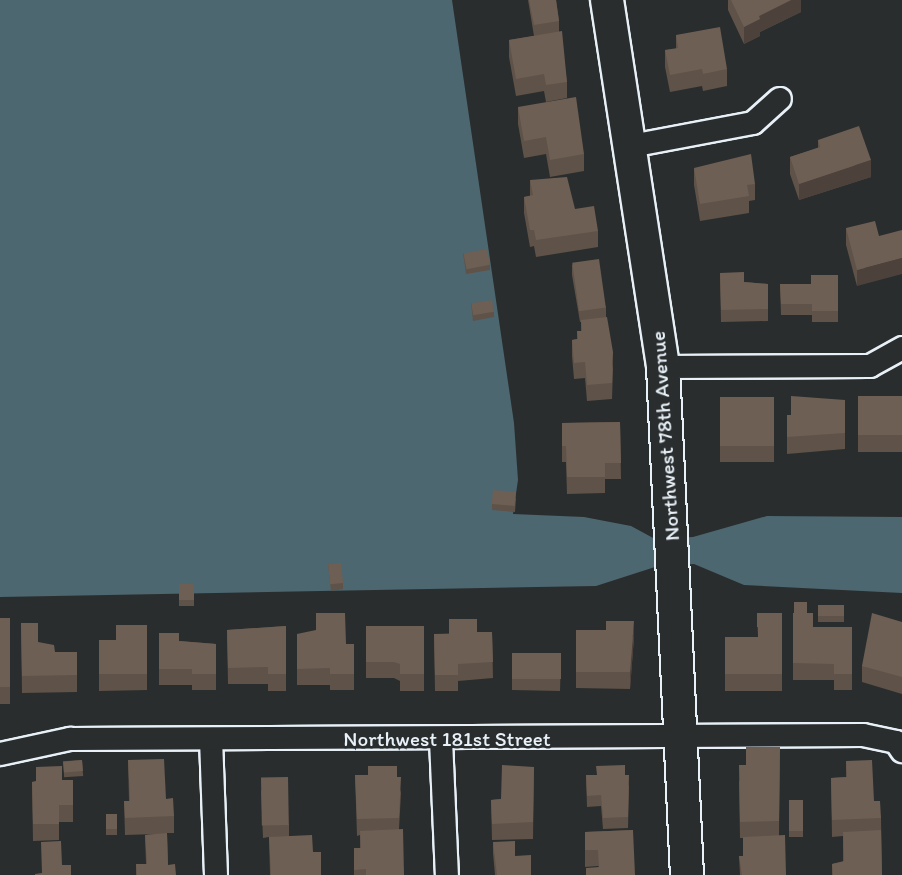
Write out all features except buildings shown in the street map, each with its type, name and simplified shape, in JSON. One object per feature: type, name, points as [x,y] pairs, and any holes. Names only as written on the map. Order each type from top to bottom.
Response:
[{"type":"street","name":"Northwest 78th Avenue","points":[[607,0],[663,367],[687,875]]},
{"type":"street","points":[[631,146],[753,123],[780,99]]},
{"type":"street","points":[[663,367],[870,366],[902,348]]},
{"type":"street","name":"Northwest 181st Street","points":[[0,754],[70,740],[441,740],[863,735],[899,747]]},
{"type":"street","points":[[211,739],[216,875]]},
{"type":"street","points":[[441,740],[447,875]]},
{"type":"water","points":[[0,0],[452,0],[514,423],[518,480],[513,514],[584,517],[631,526],[655,539],[693,537],[767,516],[902,517],[902,593],[744,585],[694,564],[655,567],[596,586],[0,597]]}]
